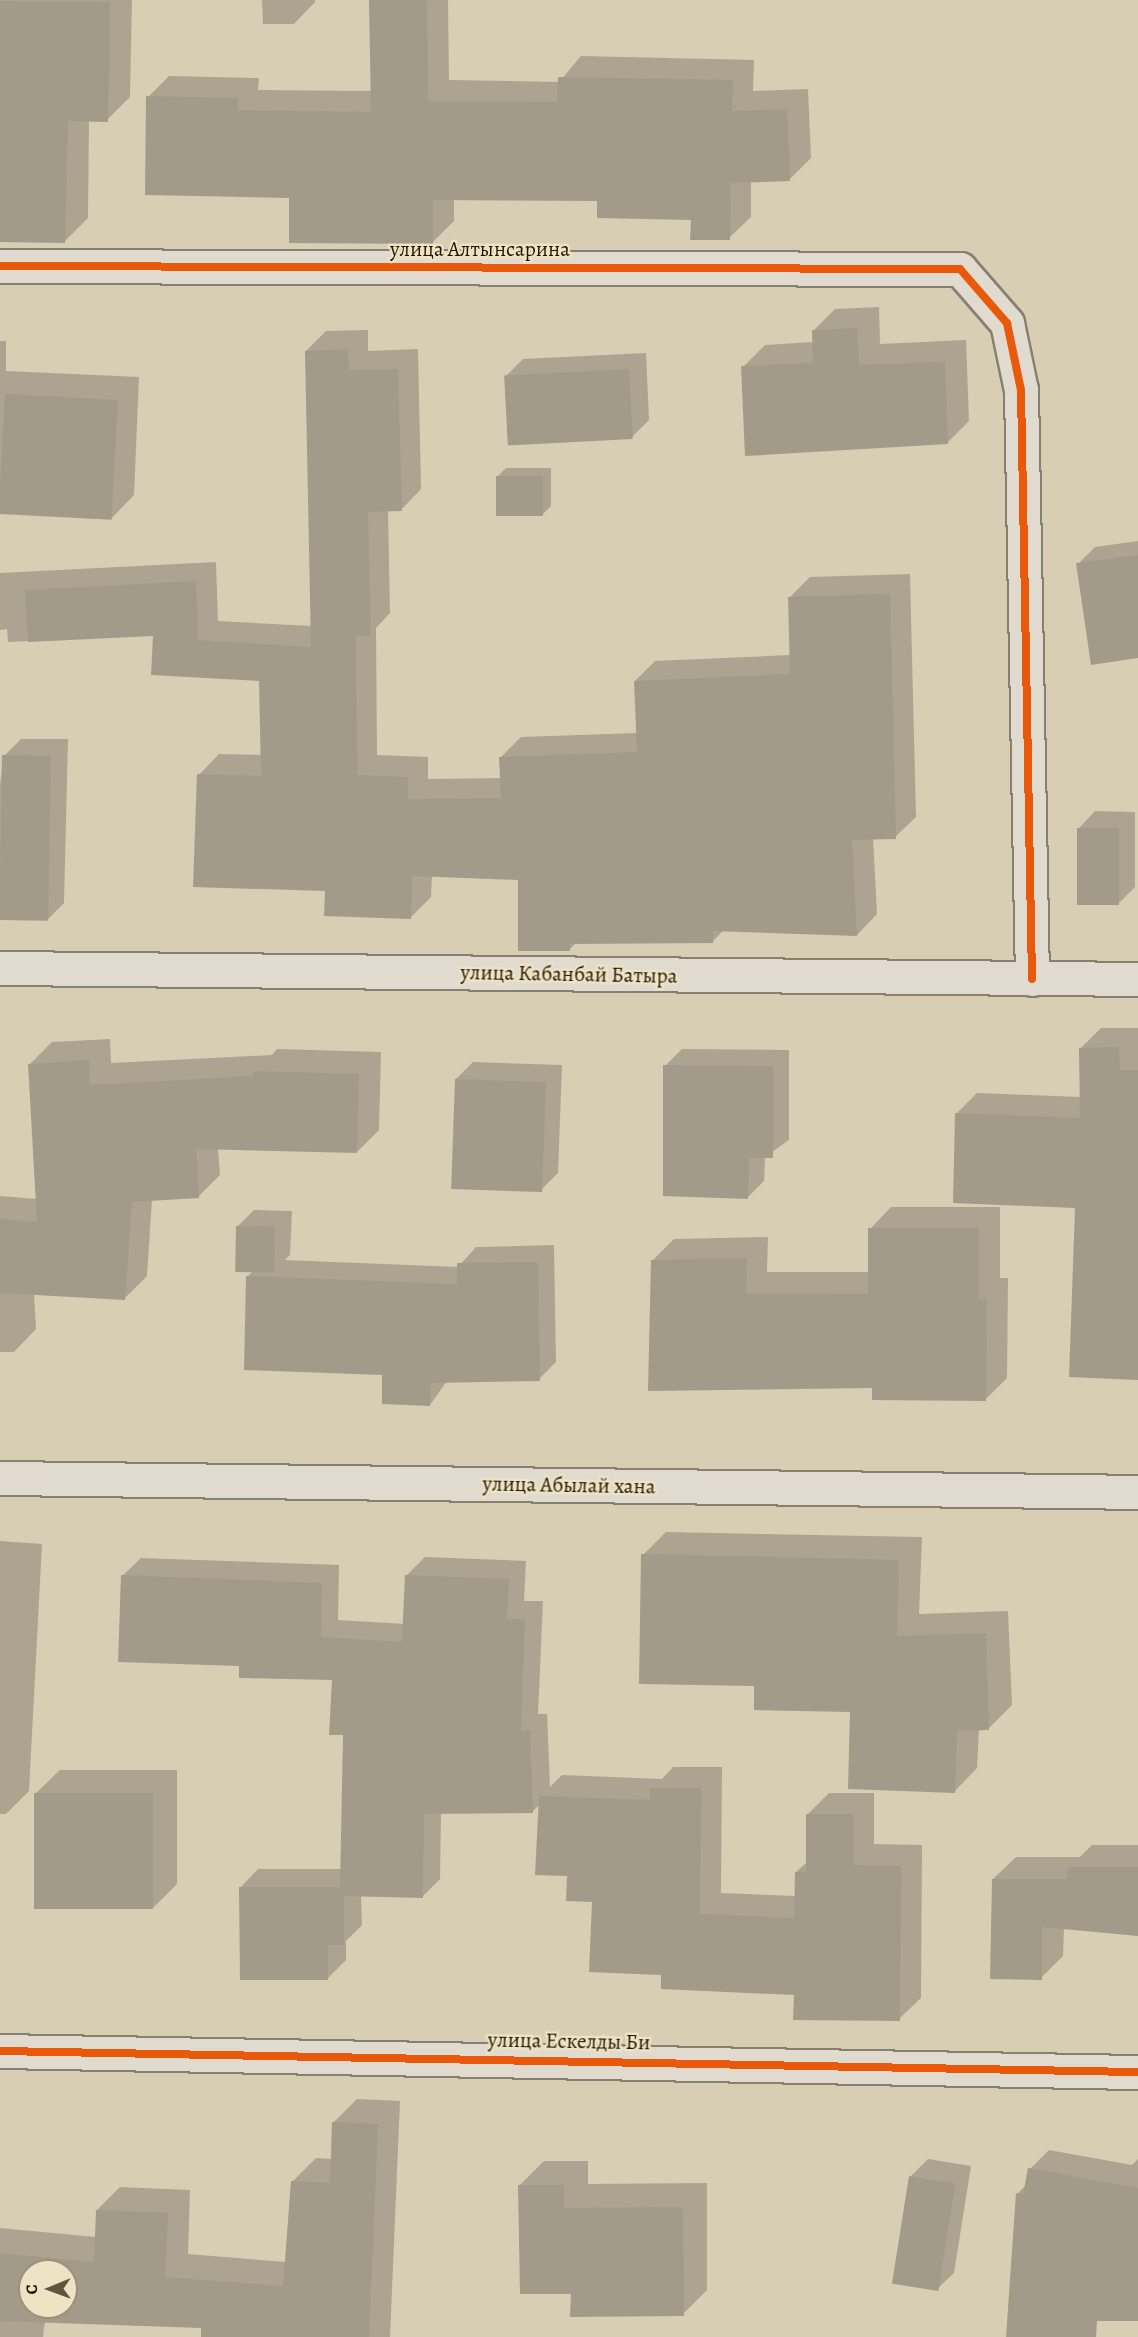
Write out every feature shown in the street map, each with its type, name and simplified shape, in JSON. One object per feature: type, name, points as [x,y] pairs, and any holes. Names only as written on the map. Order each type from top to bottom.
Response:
[{"type":"street","name":"улица Алтынсарина","points":[[0,266],[960,268],[1007,323],[1021,390],[1032,980]]},
{"type":"street","name":"улица Кабанбай Батыра","points":[[0,968],[1032,980],[1138,979]]},
{"type":"street","name":"улица Абылай хана","points":[[0,1478],[1138,1492]]},
{"type":"street","name":"улица Ескелды Би","points":[[0,2051],[1138,2073]]},
{"type":"building","points":[[369,0],[427,0],[428,101],[557,102],[558,77],[733,80],[732,111],[787,109],[790,181],[731,183],[730,240],[690,240],[691,220],[597,218],[597,201],[433,200],[433,244],[289,243],[289,198],[145,195],[146,96],[238,98],[238,110],[371,112]]},
{"type":"building","points":[[0,1],[110,2],[108,122],[68,121],[65,243],[0,242]]},
{"type":"building","points":[[857,328],[859,365],[945,362],[948,444],[745,456],[741,366],[813,363],[812,330]]},
{"type":"building","points":[[348,349],[349,370],[398,369],[402,511],[368,512],[371,635],[356,636],[357,775],[408,777],[408,799],[501,798],[499,757],[637,752],[634,681],[790,674],[788,597],[890,594],[896,839],[852,840],[857,936],[713,931],[713,943],[570,944],[570,951],[518,951],[518,880],[412,876],[411,919],[324,916],[325,891],[193,887],[197,774],[261,776],[259,681],[151,675],[153,636],[28,642],[25,590],[196,581],[198,640],[311,647],[305,351]]},
{"type":"building","points":[[629,369],[633,439],[508,445],[504,376]]},
{"type":"building","points":[[5,394],[118,400],[112,520],[0,514]]},
{"type":"building","points":[[496,476],[543,476],[543,516],[496,516]]},
{"type":"building","points":[[1138,555],[1138,658],[1091,665],[1076,563]]},
{"type":"building","points":[[2,755],[51,756],[48,921],[0,920]]},
{"type":"building","points":[[1077,828],[1119,828],[1119,905],[1077,905]]},
{"type":"building","points":[[1119,1047],[1120,1070],[1138,1070],[1138,1380],[1069,1377],[1075,1208],[953,1203],[955,1113],[1080,1118],[1079,1048]]},
{"type":"building","points":[[89,1060],[90,1085],[253,1076],[253,1071],[359,1074],[357,1153],[196,1149],[199,1198],[132,1202],[125,1300],[0,1293],[0,1219],[37,1222],[28,1064]]},
{"type":"building","points":[[663,1065],[773,1066],[773,1158],[749,1158],[748,1199],[663,1196]]},
{"type":"building","points":[[455,1079],[546,1082],[542,1192],[451,1189]]},
{"type":"building","points":[[236,1226],[275,1227],[274,1273],[235,1272]]},
{"type":"building","points":[[868,1228],[979,1228],[979,1299],[987,1299],[986,1401],[872,1400],[872,1388],[648,1391],[651,1260],[747,1258],[746,1293],[868,1294]]},
{"type":"building","points":[[538,1262],[540,1381],[431,1383],[430,1406],[382,1404],[382,1375],[244,1370],[246,1276],[457,1284],[457,1263]]},
{"type":"building","points":[[641,1554],[899,1560],[897,1636],[986,1633],[989,1730],[957,1731],[955,1793],[848,1789],[850,1712],[754,1710],[754,1686],[639,1684]]},
{"type":"building","points":[[121,1575],[322,1583],[321,1637],[402,1642],[405,1575],[509,1579],[507,1619],[525,1619],[521,1731],[530,1731],[533,1813],[424,1814],[423,1898],[344,1896],[344,1945],[328,1945],[328,1980],[240,1980],[239,1887],[340,1887],[343,1735],[329,1735],[332,1680],[239,1678],[239,1666],[118,1662]]},
{"type":"building","points":[[650,1788],[701,1788],[700,1914],[794,1918],[795,1872],[806,1872],[806,1814],[853,1814],[853,1865],[901,1866],[900,2021],[793,2020],[794,1995],[661,1989],[661,1975],[589,1972],[592,1902],[566,1901],[567,1876],[535,1875],[539,1796],[650,1800]]},
{"type":"building","points":[[34,1793],[153,1793],[153,1909],[34,1909]]},
{"type":"building","points":[[1068,1867],[1138,1867],[1138,1936],[1042,1927],[1042,1980],[990,1979],[992,1879],[1067,1879]]},
{"type":"building","points":[[332,2122],[378,2124],[369,2337],[201,2337],[201,2328],[0,2321],[0,2253],[63,2259],[18,2259],[18,2319],[78,2319],[78,2260],[94,2262],[96,2210],[168,2213],[165,2277],[283,2286],[291,2181],[330,2183]]},
{"type":"building","points":[[1028,2168],[1138,2188],[1138,2321],[1097,2321],[1096,2337],[1006,2337],[1016,2193],[1023,2195]]},
{"type":"building","points":[[909,2176],[955,2183],[938,2291],[892,2284]]},
{"type":"building","points":[[518,2185],[564,2185],[564,2208],[683,2207],[684,2316],[570,2317],[571,2294],[520,2294]]},
{"type":"cycle path","points":[[0,266],[960,269],[1007,323],[1021,390],[1032,979]]},
{"type":"cycle path","points":[[0,2051],[1138,2072]]}]
